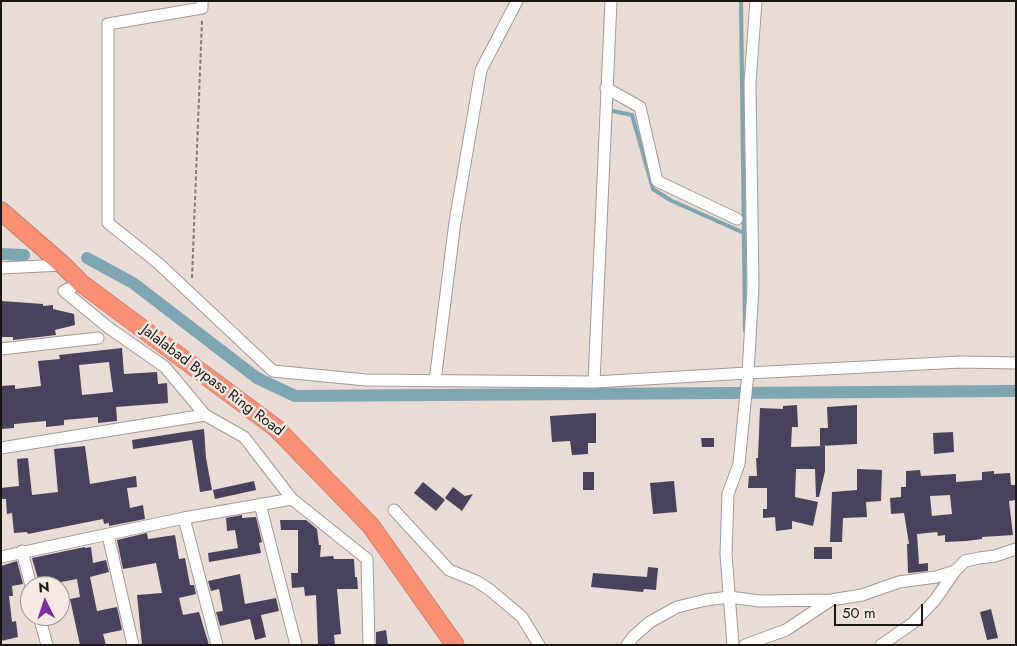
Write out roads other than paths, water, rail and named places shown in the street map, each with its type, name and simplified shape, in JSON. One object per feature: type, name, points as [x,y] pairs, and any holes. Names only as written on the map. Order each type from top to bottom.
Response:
[{"type":"highway","name":"Jalalabad Bypass Ring Road","points":[[1,211],[64,265],[81,283],[276,428],[371,526],[455,645]]},
{"type":"street","points":[[434,381],[455,222],[481,70],[517,1]]},
{"type":"street","points":[[594,382],[611,1]]},
{"type":"street","points":[[734,645],[726,554],[728,494],[739,464],[754,287],[750,83],[756,1]]},
{"type":"street","points":[[202,4],[108,24],[108,223],[158,263],[273,371],[366,380],[594,382],[961,362],[1016,363]]},
{"type":"street","points":[[606,88],[640,107],[657,181],[737,219]]},
{"type":"street","points":[[1,268],[64,265]]},
{"type":"street","points":[[81,283],[64,291],[109,328],[165,366],[205,415],[244,438],[292,499],[367,559],[369,645]]},
{"type":"street","points":[[1,349],[98,338]]},
{"type":"street","points":[[1,448],[205,415]]},
{"type":"street","points":[[1,557],[22,551],[108,536],[184,518],[292,499]]},
{"type":"street","points":[[260,504],[296,645]]},
{"type":"street","points":[[394,510],[449,570],[476,581],[490,590],[522,618],[539,645]]},
{"type":"street","points":[[184,518],[216,645]]},
{"type":"street","points":[[108,536],[133,645]]},
{"type":"street","points":[[881,645],[913,624],[936,600],[955,571],[965,561],[995,556],[1016,549]]},
{"type":"street","points":[[22,551],[28,576]]},
{"type":"street","points":[[627,645],[650,622],[677,607],[706,600],[729,597],[760,601],[831,600],[862,595],[899,582],[936,577],[955,571]]},
{"type":"street","points":[[745,645],[786,630],[831,600]]},
{"type":"street","points":[[42,626],[47,645]]},
{"type":"waterway","points":[[741,1],[745,331]]},
{"type":"waterway","points":[[608,110],[632,115],[653,189],[670,200],[744,233]]},
{"type":"waterway","points":[[1,254],[24,255]]},
{"type":"waterway","points":[[87,258],[133,283],[257,378],[295,396],[1016,391]]}]
